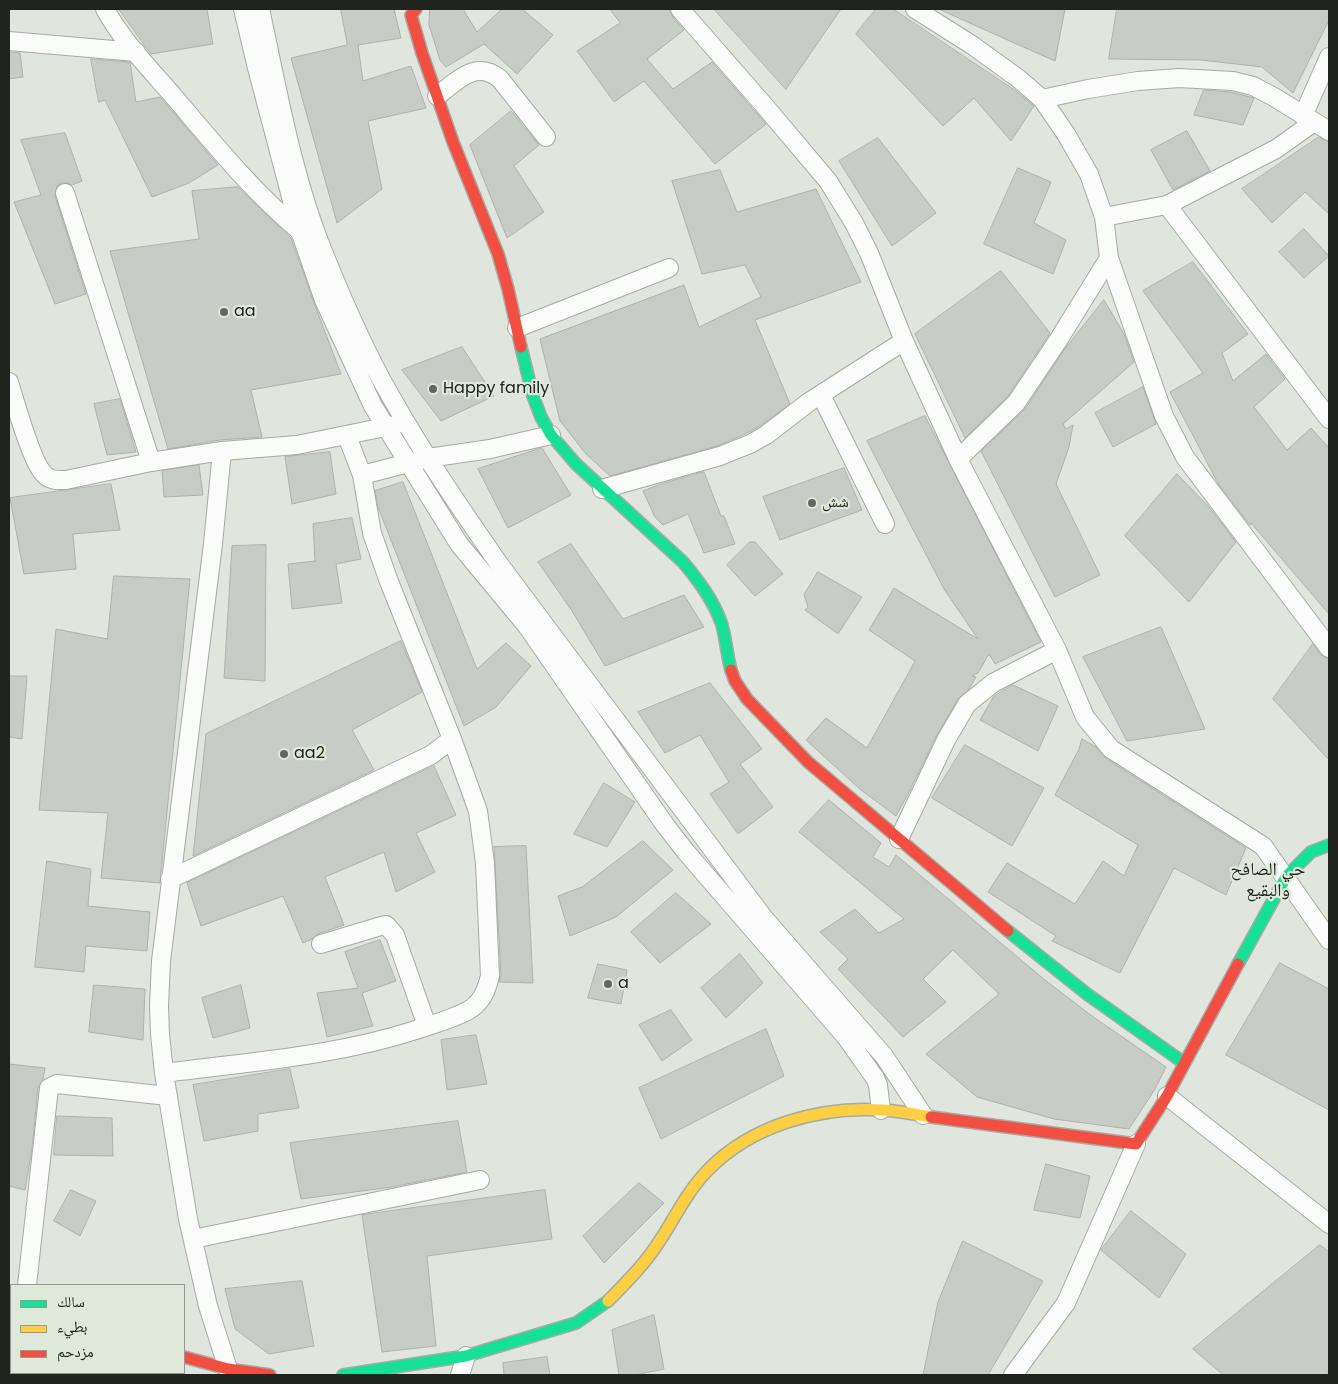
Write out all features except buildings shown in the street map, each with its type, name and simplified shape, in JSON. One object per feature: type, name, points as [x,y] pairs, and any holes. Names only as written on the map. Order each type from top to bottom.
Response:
[{"type":"street","points":[[105,9],[136,52],[222,153],[277,212],[300,231]]},
{"type":"street","points":[[243,9],[300,231],[324,300],[373,406],[459,544],[526,626],[686,852],[859,1053],[878,1085],[881,1110]]},
{"type":"street","points":[[260,9],[293,155],[306,202],[324,254],[370,359],[406,422],[499,564],[652,766],[697,830],[763,917],[884,1056],[923,1115]]},
{"type":"street","points":[[680,9],[828,181],[854,223],[869,253],[904,341],[958,459],[1057,650],[1085,717],[1111,749],[1263,846],[1329,940]]},
{"type":"street","points":[[915,9],[972,45],[1019,79],[1042,99],[1066,134],[1089,174],[1104,218],[1109,258],[1164,416],[1185,457],[1329,648]]},
{"type":"street","points":[[412,11],[437,96],[496,246],[533,396],[551,436],[602,489],[683,562],[704,588],[722,626],[728,665],[738,686],[746,698],[800,755],[847,798],[1073,984],[1184,1063]]},
{"type":"street","points":[[9,41],[136,52]]},
{"type":"street","points":[[1104,218],[1167,205],[1276,149],[1315,123],[1329,57]]},
{"type":"street","points":[[437,96],[470,72],[484,71],[490,73],[500,79],[546,137]]},
{"type":"street","points":[[1042,99],[1138,81],[1179,78],[1233,81],[1253,86],[1315,123]]},
{"type":"street","points":[[65,193],[151,462]]},
{"type":"street","points":[[1167,205],[1329,419]]},
{"type":"street","points":[[958,459],[1016,403],[1059,339],[1109,258]]},
{"type":"street","points":[[517,328],[669,268]]},
{"type":"street","points":[[332,318],[350,312]]},
{"type":"street","points":[[602,489],[736,451],[766,435],[821,394],[904,341]]},
{"type":"street","points":[[9,382],[36,463],[44,475],[52,480],[66,480],[151,462],[222,451],[297,445],[347,436],[406,422]]},
{"type":"street","points":[[821,394],[885,524]]},
{"type":"street","points":[[164,1073],[321,1052],[384,1041],[456,1016],[472,1008],[481,1000],[487,989],[490,976],[485,863],[478,811],[452,739],[388,579],[372,533],[362,474],[347,436]]},
{"type":"street","points":[[362,474],[428,458],[490,449],[551,436]]},
{"type":"street","points":[[222,451],[212,554],[170,880],[161,961],[159,1006],[164,1073],[188,1219],[208,1306],[228,1369]]},
{"type":"street","points":[[899,839],[946,740],[967,704],[993,683],[1057,650]]},
{"type":"street","points":[[170,880],[431,755],[452,739]]},
{"type":"street","points":[[1013,1375],[1066,1303],[1136,1144],[1167,1096],[1286,877],[1311,852],[1329,845]]},
{"type":"street","points":[[321,944],[381,926],[386,925],[390,928],[395,935],[427,1026]]},
{"type":"street","points":[[27,1284],[49,1088],[57,1084],[168,1096]]},
{"type":"street","points":[[1167,1096],[1329,1224]]},
{"type":"street","points":[[343,1375],[466,1356],[576,1324],[606,1303],[649,1256],[706,1171],[726,1154],[749,1139],[775,1126],[808,1116],[839,1111],[881,1110],[1136,1144]]},
{"type":"street","points":[[193,1239],[480,1180]]},
{"type":"street","points":[[460,1375],[466,1356]]},
{"type":"street","points":[[185,1357],[228,1369],[270,1375]]},
{"type":"traffic: fast","points":[[521,347],[533,396],[541,417],[551,435],[576,464],[683,562],[695,576],[719,616],[731,670]]},
{"type":"traffic: fast","points":[[1238,964],[1286,877],[1311,852],[1329,845]]},
{"type":"traffic: fast","points":[[1008,931],[1087,994],[1184,1063]]},
{"type":"traffic: fast","points":[[343,1375],[466,1356],[576,1323],[608,1301]]},
{"type":"traffic: slow","points":[[608,1301],[649,1256],[698,1181],[707,1171],[725,1155],[765,1130],[811,1115],[835,1111],[882,1110],[931,1117]]},
{"type":"traffic: jam","points":[[416,9],[411,15],[422,53],[453,142],[498,254],[521,347]]},
{"type":"traffic: jam","points":[[731,670],[735,681],[747,699],[808,762],[1008,931]]},
{"type":"traffic: jam","points":[[931,1117],[1136,1144],[1167,1096],[1238,964]]},
{"type":"traffic: jam","points":[[185,1357],[228,1369],[270,1375]]},
{"type":"place","name":"aa","points":[[224,312]]},
{"type":"place","name":"Happy family","points":[[433,389]]},
{"type":"place","name":"شش","points":[[812,503]]},
{"type":"place","name":"aa2","points":[[284,754]]},
{"type":"place","name":"a","points":[[608,984]]},
{"type":"district","name":"حي الصافح والبقيع","points":[[1268,880]]}]
